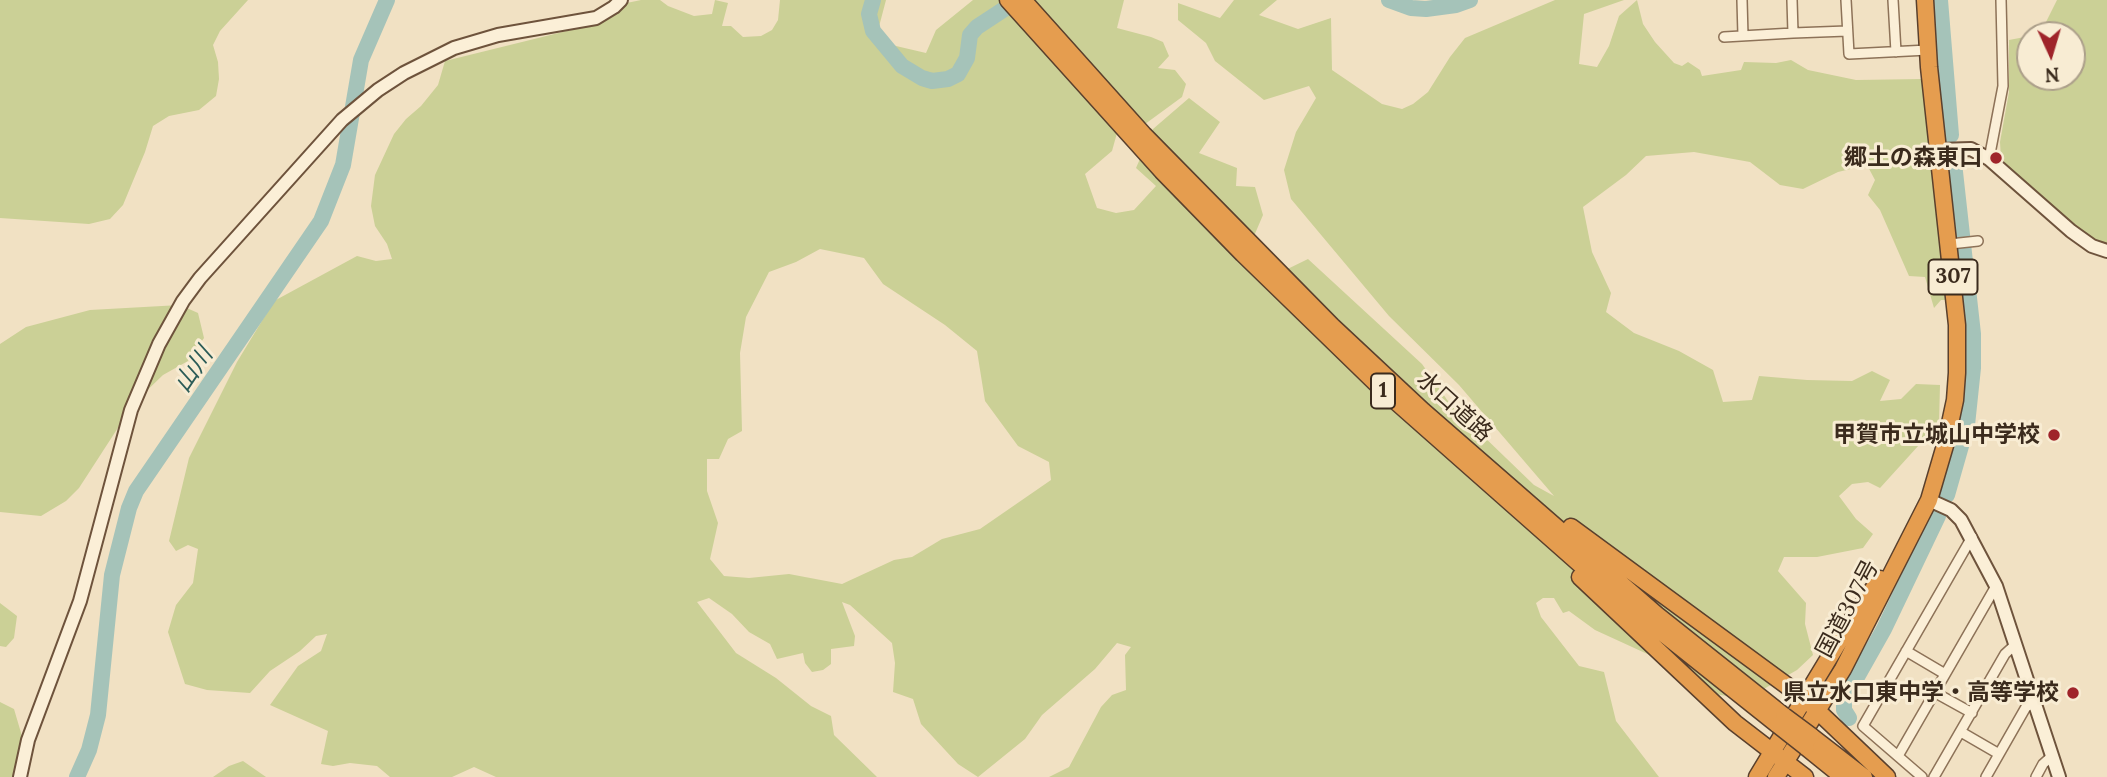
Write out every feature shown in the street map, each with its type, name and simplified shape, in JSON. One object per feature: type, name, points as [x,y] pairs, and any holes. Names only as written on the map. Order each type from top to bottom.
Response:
[{"type":"highway","name":"水口道路","points":[[1008,0],[1027,10],[1144,135],[1332,326],[1492,472],[1781,721]]},
{"type":"highway","name":"国道307号","points":[[1778,764],[1818,710],[1849,657],[1929,500],[1955,401],[1958,243],[1938,149],[1925,0]]},
{"type":"highway","name":"水口道路","points":[[1027,10],[1110,115],[1262,273],[1384,391],[1616,596],[1781,721],[1864,777]]},
{"type":"highway","name":"1","points":[[1492,472],[1501,474],[1606,555],[1805,699],[1887,777]]},
{"type":"highway","name":"1","points":[[1510,503],[1511,513],[1525,527],[1778,764],[1805,777]]},
{"type":"highway","name":"国道307号","points":[[1778,764],[1805,699],[1855,615],[1904,546]]},
{"type":"highway","name":"水口道路","points":[[1809,741],[1843,777]]},
{"type":"highway","name":"307","points":[[1757,777],[1778,764]]},
{"type":"street","points":[[20,777],[28,740],[79,601],[131,410],[159,344],[183,301],[200,278],[341,120],[404,73],[454,48],[498,35],[596,18],[614,8],[621,0]]},
{"type":"street","points":[[1742,0],[1743,36]]},
{"type":"street","points":[[1792,0],[1793,33]]},
{"type":"street","points":[[1846,0],[1849,54],[1928,50]]},
{"type":"street","points":[[1893,0],[1896,52]]},
{"type":"street","points":[[1989,159],[2003,86],[2001,0]]},
{"type":"street","points":[[1724,37],[1847,31]]},
{"type":"street","points":[[1938,149],[1970,149],[1989,159],[2071,231],[2092,246],[2107,251]]},
{"type":"street","points":[[1958,243],[1978,241]]},
{"type":"street","points":[[1929,500],[1951,510],[1972,537],[1996,586],[2059,777]]},
{"type":"street","points":[[1922,777],[1863,726],[1972,537]]},
{"type":"street","points":[[1898,756],[1996,586]]},
{"type":"street","points":[[1934,777],[2005,654],[2016,645]]},
{"type":"street","points":[[1906,651],[1945,674]]},
{"type":"street","points":[[1934,692],[1972,713]]},
{"type":"street","points":[[1986,777],[2026,707],[2035,702]]},
{"type":"street","points":[[1961,732],[1999,754]]},
{"type":"street","points":[[2036,777],[2043,764],[2052,756]]},
{"type":"green space","points":[[0,0],[248,0],[220,31],[213,45],[219,79],[216,96],[199,110],[169,116],[153,126],[123,205],[110,219],[89,224],[0,218]]},
{"type":"green space","points":[[660,0],[694,16],[712,14],[715,0],[728,3],[722,26],[731,26],[743,37],[761,36],[772,30],[778,20],[780,0],[886,0],[876,38],[926,53],[936,30],[973,0],[1124,0],[1117,28],[1163,42],[1169,56],[1158,68],[1175,70],[1186,84],[1182,97],[1141,127],[1117,133],[1112,151],[1085,174],[1097,208],[1116,213],[1134,210],[1156,186],[1136,168],[1153,129],[1189,98],[1220,122],[1199,153],[1237,168],[1236,186],[1255,187],[1263,215],[1242,264],[1263,281],[1308,259],[1422,364],[1450,404],[1534,485],[1554,496],[1459,385],[1389,316],[1291,199],[1284,170],[1296,132],[1316,98],[1309,86],[1264,100],[1215,61],[1206,43],[1178,20],[1178,3],[1220,18],[1234,0],[1277,0],[1259,15],[1298,29],[1331,18],[1332,70],[1382,104],[1402,109],[1428,92],[1465,38],[1555,0],[1624,0],[1584,14],[1579,64],[1597,67],[1609,46],[1619,16],[1637,0],[1643,24],[1655,42],[1674,63],[1682,66],[1688,62],[1700,70],[1702,76],[1741,70],[1744,62],[1776,63],[1791,60],[1808,70],[1856,80],[1922,79],[1950,300],[1941,300],[1934,308],[1925,277],[1909,276],[1880,210],[1868,195],[1875,180],[1867,165],[1838,172],[1803,189],[1780,185],[1750,162],[1694,152],[1646,156],[1626,175],[1583,207],[1592,252],[1611,293],[1606,312],[1634,333],[1679,351],[1713,370],[1723,402],[1752,400],[1759,376],[1852,381],[1872,371],[1890,380],[1880,401],[1901,399],[1916,384],[1940,385],[1939,423],[1880,488],[1868,482],[1852,484],[1839,496],[1856,519],[1873,534],[1863,548],[1817,557],[1784,557],[1778,571],[1806,603],[1805,624],[1813,655],[1797,670],[1755,694],[1742,699],[1716,694],[1691,674],[1595,630],[1569,611],[1563,613],[1554,598],[1543,598],[1536,603],[1541,617],[1579,666],[1604,672],[1616,721],[1659,777],[1049,777],[1069,767],[1101,707],[1112,695],[1126,690],[1125,655],[1131,647],[1117,643],[1095,669],[1042,715],[1025,739],[978,777],[958,764],[921,724],[913,699],[893,692],[895,663],[892,643],[850,605],[842,602],[855,636],[854,646],[831,649],[831,664],[823,670],[812,672],[805,663],[803,653],[777,659],[770,644],[749,632],[732,614],[709,598],[697,602],[736,653],[776,678],[811,706],[831,716],[834,735],[877,777],[496,777],[474,767],[452,777],[390,777],[377,766],[321,764],[328,731],[270,705],[298,666],[321,651],[327,634],[316,636],[300,651],[270,671],[250,693],[207,690],[185,684],[168,632],[176,605],[193,583],[198,549],[188,545],[176,551],[169,541],[189,458],[237,362],[274,301],[357,256],[376,261],[392,259],[387,244],[375,226],[371,206],[375,175],[394,134],[438,85],[445,61],[599,23],[622,4]],"holes":[[[820,249],[864,258],[883,284],[945,325],[977,351],[985,401],[1018,446],[1049,462],[1051,480],[980,529],[942,539],[912,557],[894,560],[842,584],[789,574],[749,578],[724,576],[710,559],[718,523],[707,491],[707,459],[719,459],[728,439],[742,431],[740,353],[746,317],[769,272]]]},
{"type":"green space","points":[[2057,0],[2107,0],[2107,246],[2094,241],[2062,219],[2021,184],[2001,158],[2000,142],[2009,92],[2009,40],[2016,39],[2016,91],[2086,91],[2086,21],[2046,21]]},
{"type":"green space","points":[[180,305],[198,313],[204,338],[188,361],[163,375],[134,403],[79,488],[66,501],[41,516],[0,512],[0,344],[26,327],[90,310]]},
{"type":"green space","points":[[0,603],[17,616],[14,638],[6,647],[0,646]]},
{"type":"green space","points":[[0,702],[14,709],[24,743],[16,777],[0,777]]},
{"type":"green space","points":[[243,761],[266,777],[213,777],[229,766]]},
{"type":"waterway","name":"山川","points":[[77,777],[89,750],[98,715],[112,575],[129,508],[136,491],[321,221],[343,165],[361,60],[387,0]]},
{"type":"waterway","name":"山川","points":[[873,0],[869,14],[873,31],[902,66],[932,81],[948,79],[958,74],[967,58],[970,35],[977,27],[1018,0]]},
{"type":"waterway","name":"山川","points":[[1389,0],[1411,8],[1426,9],[1470,0]]},
{"type":"waterway","points":[[1940,0],[1951,135]]},
{"type":"waterway","points":[[1947,495],[1967,425],[1973,368],[1973,334],[1954,163]]},
{"type":"waterway","points":[[1849,718],[1844,710],[1844,700],[1884,629],[1938,516]]},
{"type":"place","name":"郷土の森東口","points":[[1996,158]]},
{"type":"place","name":"甲賀市立城山中学校","points":[[2054,435]]},
{"type":"place","name":"県立水口東中学・高等学校","points":[[2073,693]]}]
